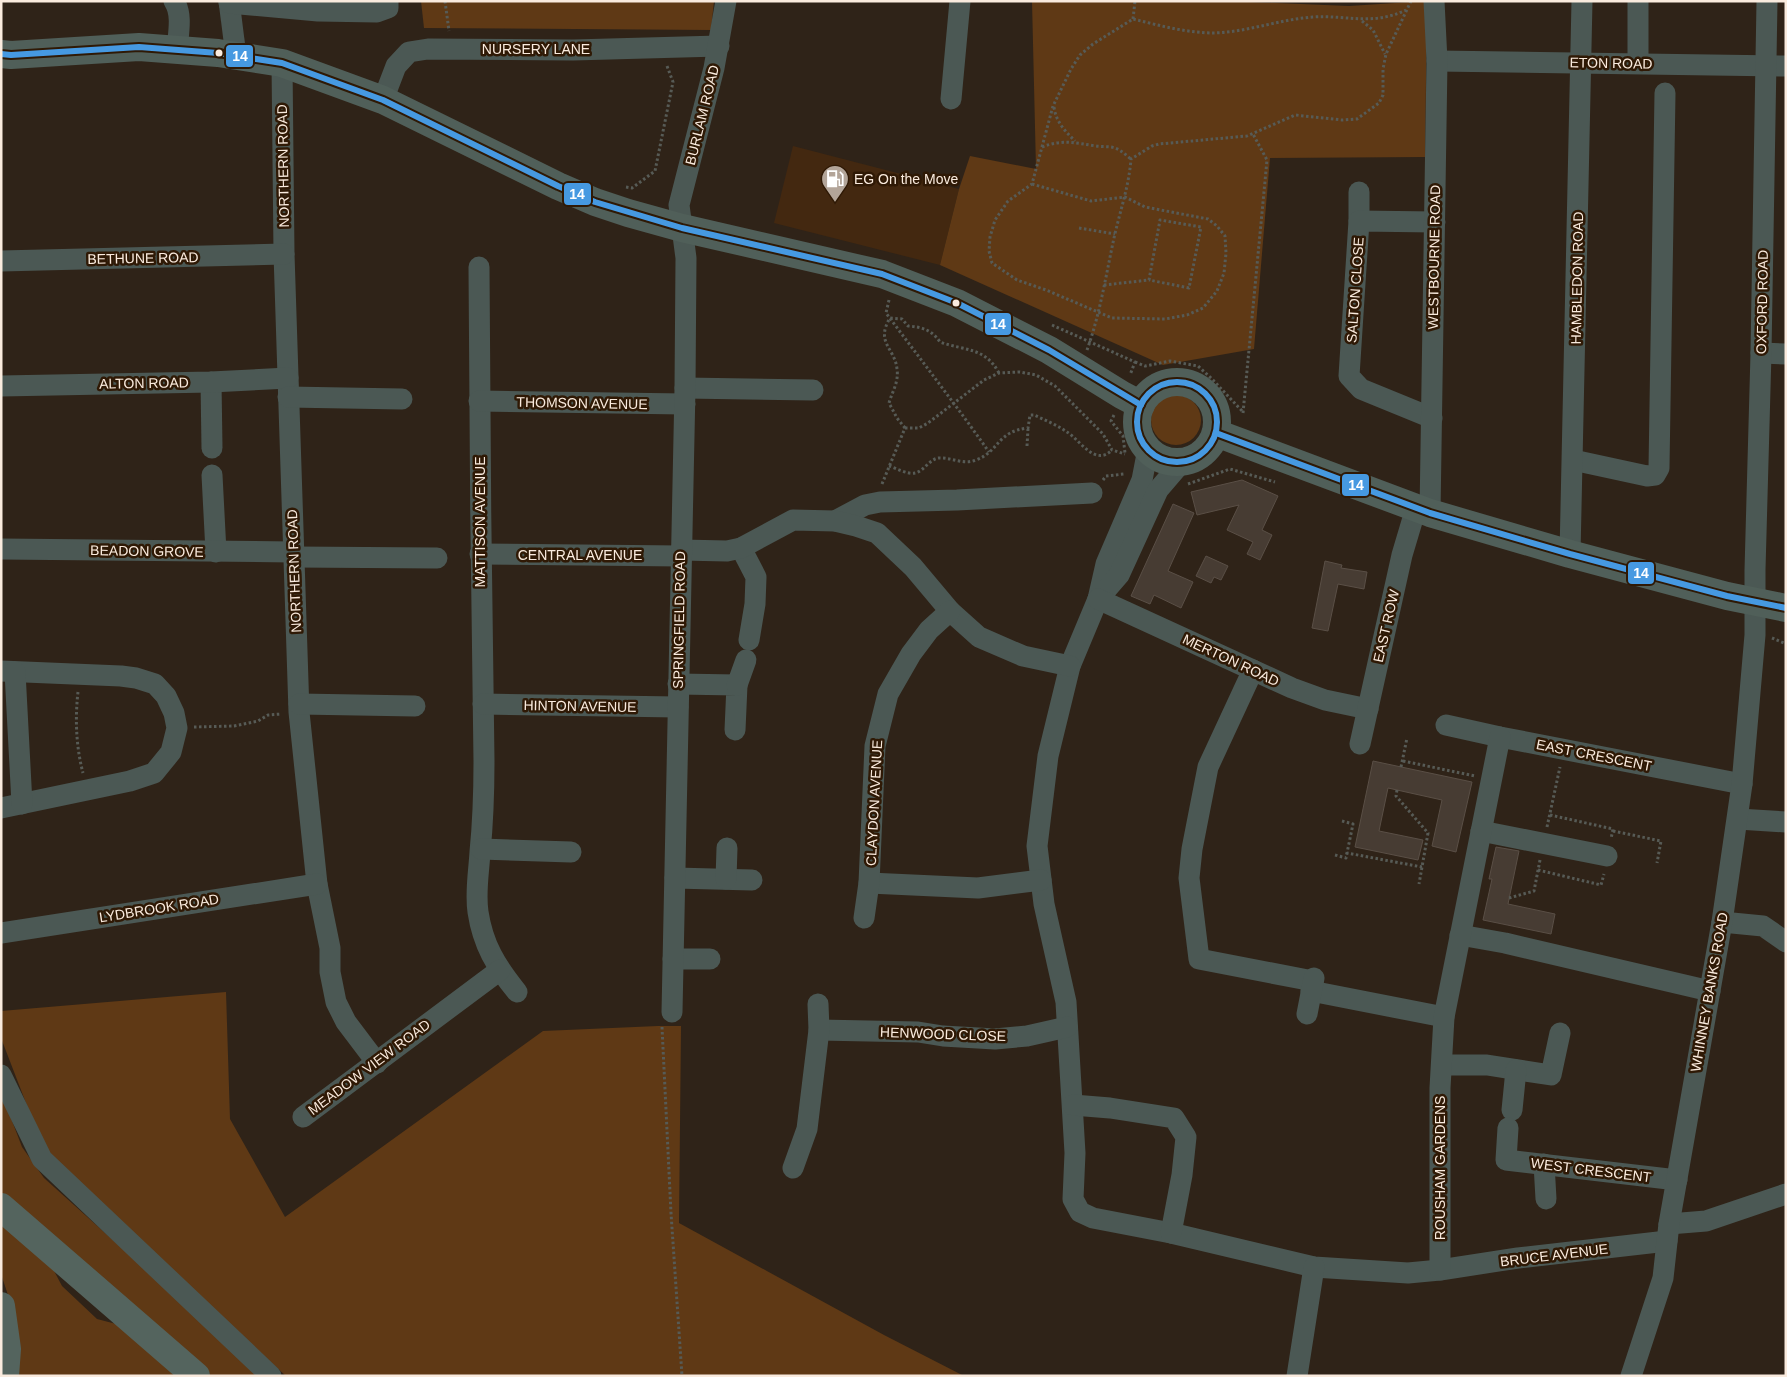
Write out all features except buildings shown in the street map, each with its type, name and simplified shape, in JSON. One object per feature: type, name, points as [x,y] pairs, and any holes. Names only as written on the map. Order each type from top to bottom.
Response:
[{"type":"highway","points":[[1,1206],[196,1376]]},
{"type":"highway","points":[[1,1306],[7,1348],[5,1376]]},
{"type":"main road","points":[[4,56],[139,47],[236,56],[282,63],[383,100],[563,188],[628,213],[682,228],[882,274],[957,303],[1049,350],[1141,405]]},
{"type":"main road","points":[[1172,382],[1185,382],[1198,387],[1208,396],[1214,407],[1217,420],[1216,433],[1211,444],[1203,452],[1174,471],[1169,461],[1164,459],[1140,463],[1142,439],[1138,428],[1138,417],[1141,405],[1149,394],[1159,386],[1172,382]]},
{"type":"main road","points":[[1216,433],[1423,511],[1570,554],[1755,602],[1786,608]]},
{"type":"street","points":[[174,1],[179,16],[177,50]]},
{"type":"street","points":[[236,56],[229,2],[318,11],[377,12],[388,8],[388,1]]},
{"type":"street","name":"BURLAM ROAD","points":[[682,228],[679,205],[719,46],[726,1]]},
{"type":"street","points":[[951,99],[960,1]]},
{"type":"street","name":"WESTBOURNE ROAD","points":[[1423,511],[1432,418],[1437,61],[1434,1]]},
{"type":"street","name":"HAMBLEDON ROAD","points":[[1570,554],[1582,1]]},
{"type":"street","points":[[1638,1],[1638,63]]},
{"type":"street","name":"OXFORD ROAD","points":[[1755,602],[1761,354],[1776,65],[1767,1]]},
{"type":"street","name":"NURSERY LANE","points":[[383,100],[396,66],[409,52],[428,49],[719,46]]},
{"type":"street","name":"ETON ROAD","points":[[1437,61],[1776,65]]},
{"type":"street","name":"NORTHERN ROAD","points":[[282,63],[284,254],[299,708],[317,884],[330,948],[330,972],[336,1002],[346,1022],[377,1062]]},
{"type":"street","points":[[1572,460],[1647,476],[1655,475],[1659,468],[1665,93]]},
{"type":"street","points":[[1359,192],[1359,221]]},
{"type":"street","name":"SALTON CLOSE","points":[[1432,418],[1362,389],[1349,376],[1359,221],[1435,222]]},
{"type":"street","name":"SPRINGFIELD ROAD","points":[[672,1012],[685,396],[686,258],[682,228]]},
{"type":"street","name":"BETHUNE ROAD","points":[[1,261],[284,254]]},
{"type":"street","name":"MATTISON AVENUE","points":[[479,267],[480,554],[484,776],[477,888],[478,910],[482,932],[490,954],[517,992]]},
{"type":"street","points":[[1761,354],[1786,354]]},
{"type":"street","points":[[211,382],[212,448]]},
{"type":"street","name":"ALTON ROAD","points":[[1,386],[211,382],[402,399]]},
{"type":"street","name":"THOMSON AVENUE","points":[[480,401],[685,396],[813,390]]},
{"type":"street","points":[[1098,599],[1106,564],[1142,480],[1140,463]]},
{"type":"street","points":[[1098,599],[1119,575],[1158,490],[1174,471]]},
{"type":"street","points":[[212,475],[216,552]]},
{"type":"street","points":[[835,521],[865,505],[880,502],[1092,493]]},
{"type":"street","name":"EAST ROW","points":[[1360,744],[1402,555],[1423,511]]},
{"type":"street","points":[[749,640],[755,604],[756,577],[747,544],[793,520],[835,521],[877,533],[913,567],[950,611],[979,637],[1023,656],[1070,666]]},
{"type":"street","name":"CENTRAL AVENUE","points":[[480,554],[681,553],[727,551],[747,544]]},
{"type":"street","name":"BEADON GROVE","points":[[1,549],[294,554]]},
{"type":"street","points":[[294,554],[438,558]]},
{"type":"street","name":"BRUCE AVENUE","points":[[1098,599],[1070,666],[1048,756],[1037,846],[1044,904],[1066,1002],[1075,1153],[1073,1199],[1080,1212],[1093,1218],[1171,1233],[1314,1267],[1408,1273],[1440,1270],[1668,1233],[1786,1194]]},
{"type":"street","name":"MERTON ROAD","points":[[1098,599],[1292,688],[1325,700],[1368,709]]},
{"type":"street","name":"WHINNEY BANKS ROAD","points":[[1631,1376],[1663,1278],[1676,1180],[1722,922],[1742,784],[1755,634],[1755,602]]},
{"type":"street","name":"CLAYDON AVENUE","points":[[864,918],[869,883],[875,746],[888,694],[911,654],[929,630],[950,611]]},
{"type":"street","points":[[734,730],[737,685],[746,660]]},
{"type":"street","points":[[1253,670],[1208,767],[1192,849],[1189,878],[1199,959],[1313,980],[1444,1017]]},
{"type":"street","points":[[8,672],[81,675],[121,676],[155,684],[166,696],[174,713],[177,728],[171,752],[154,773],[130,782],[12,806],[8,672]]},
{"type":"street","points":[[678,684],[737,685]]},
{"type":"street","name":"HINTON AVENUE","points":[[482,704],[678,707]]},
{"type":"street","points":[[299,708],[415,706]]},
{"type":"street","name":"EAST CRESCENT","points":[[1446,725],[1742,784]]},
{"type":"street","name":"ROUSHAM GARDENS","points":[[1440,1270],[1440,1088],[1444,1017],[1500,737]]},
{"type":"street","points":[[1738,818],[1786,822]]},
{"type":"street","points":[[1481,831],[1607,856]]},
{"type":"street","points":[[726,879],[727,848]]},
{"type":"street","points":[[480,849],[571,852]]},
{"type":"street","points":[[675,878],[752,880]]},
{"type":"street","name":"CLAYDON AVENUE","points":[[869,883],[978,888],[1041,880]]},
{"type":"street","name":"LYDBROOK ROAD","points":[[1,933],[317,884]]},
{"type":"street","points":[[1722,922],[1763,926],[1786,942]]},
{"type":"street","points":[[1460,935],[1505,943],[1710,991]]},
{"type":"street","points":[[673,959],[710,959]]},
{"type":"street","name":"MEADOW VIEW ROAD","points":[[303,1117],[500,970]]},
{"type":"street","points":[[1307,1014],[1313,980]]},
{"type":"street","points":[[793,1168],[808,1129],[819,1030],[818,1004]]},
{"type":"street","name":"HENWOOD CLOSE","points":[[819,1030],[918,1032],[943,1036],[994,1039],[1027,1036],[1067,1027]]},
{"type":"street","points":[[1442,1065],[1487,1065],[1551,1075],[1560,1033]]},
{"type":"street","name":"WEST CRESCENT","points":[[1516,1070],[1506,1160],[1676,1180]]},
{"type":"street","points":[[1,1075],[42,1159],[271,1376]]},
{"type":"street","points":[[1072,1105],[1110,1108],[1174,1118],[1186,1137],[1182,1175],[1171,1233]]},
{"type":"street","points":[[1544,1164],[1546,1200]]},
{"type":"street","points":[[1298,1376],[1314,1267]]},
{"type":"path","points":[[445,1],[452,49]]},
{"type":"path","points":[[1133,19],[1135,1]]},
{"type":"path","points":[[1080,369],[1098,311],[1125,197],[1131,159],[1152,146],[1159,144],[1247,136],[1296,115],[1342,120],[1357,119],[1379,103],[1382,95],[1383,69],[1386,54],[1410,1]]},
{"type":"path","points":[[1032,184],[1092,201],[1125,197],[1145,207],[1181,212],[1208,219],[1225,236],[1226,253],[1224,273],[1217,291],[1203,308],[1187,315],[1165,319],[1112,318],[1017,280],[992,263],[989,251],[990,237],[996,220],[1008,201],[1032,184],[1053,106],[1080,55],[1093,44],[1133,19],[1192,32],[1225,33],[1301,18],[1324,17],[1361,20],[1392,16],[1406,10]]},
{"type":"path","points":[[1361,20],[1374,30],[1386,54]]},
{"type":"path","points":[[623,187],[632,188],[655,171],[673,82],[667,65],[633,48]]},
{"type":"path","points":[[1053,106],[1055,116],[1062,128],[1075,142]]},
{"type":"path","points":[[1135,362],[1145,366],[1170,361],[1198,366],[1212,378],[1243,413],[1268,160],[1253,134]]},
{"type":"path","points":[[1042,147],[1053,142],[1075,142],[1118,149],[1131,159]]},
{"type":"path","points":[[1104,285],[1149,280],[1190,288],[1201,227],[1160,220],[1149,280]]},
{"type":"path","points":[[1079,228],[1115,234]]},
{"type":"path","points":[[894,278],[886,314],[954,402],[989,452]]},
{"type":"path","points":[[890,318],[902,319],[908,326],[920,327],[934,334],[940,342],[981,352],[994,364],[999,373]]},
{"type":"path","points":[[890,318],[884,327],[886,344],[895,360],[897,370],[895,390],[891,396],[890,403],[891,409],[905,428]]},
{"type":"path","points":[[905,428],[919,428],[984,380],[999,373],[1020,372],[1036,375],[1055,386],[1104,434],[1112,450]]},
{"type":"path","points":[[1027,446],[1030,415],[1034,415],[1075,437],[1088,452],[1102,456],[1107,455],[1112,450]]},
{"type":"path","points":[[880,502],[882,484],[905,428]]},
{"type":"path","points":[[889,466],[910,473],[916,473],[940,457],[967,462],[976,460],[989,452],[1007,434],[1018,429],[1028,428]]},
{"type":"path","points":[[1092,493],[1106,476],[1123,474],[1140,463],[1125,453],[1112,450]]},
{"type":"path","points":[[1174,471],[1176,488],[1230,469],[1275,482]]},
{"type":"path","points":[[81,675],[77,704],[78,743],[80,763],[88,790]]},
{"type":"path","points":[[177,728],[234,726],[258,721],[268,715],[299,708]]},
{"type":"path","points":[[1401,767],[1407,738]]},
{"type":"path","points":[[1402,761],[1492,779]]},
{"type":"path","points":[[1397,790],[1396,796],[1428,833],[1419,884]]},
{"type":"path","points":[[1335,855],[1346,858],[1353,824],[1342,821]]},
{"type":"path","points":[[1613,831],[1660,840],[1657,863]]},
{"type":"path","points":[[1347,853],[1422,867]]},
{"type":"path","points":[[672,1012],[662,1021],[671,1213],[682,1376]]},
{"type":"shaded area","points":[[421,1],[714,1],[711,30],[424,28]]},
{"type":"shaded area","points":[[1032,1],[1223,1],[1349,6],[1427,1],[1425,157],[1270,158],[1254,349],[1163,365],[940,265],[959,189],[970,156],[1036,169]]},
{"type":"shaded area","points":[[793,146],[959,189],[940,265],[774,223]]},
{"type":"shaded area","points":[[1176,395],[1186,397],[1194,402],[1199,410],[1201,420],[1199,430],[1194,438],[1186,443],[1176,445],[1166,443],[1158,438],[1153,430],[1151,420],[1153,410],[1158,402],[1166,397]]},
{"type":"shaded area","points":[[226,992],[230,1119],[285,1217],[543,1031],[681,1026],[679,1223],[884,1335],[964,1376],[286,1376],[59,1169],[41,1142],[1,1038],[1,1011]]},
{"type":"shaded area","points":[[1,1092],[22,1147],[44,1178],[264,1376],[207,1376],[1,1203]]},
{"type":"shaded area","points":[[1,1225],[52,1267],[62,1286],[97,1319],[120,1325],[179,1376],[18,1376],[12,1307],[1,1274]]},
{"type":"transit line","name":"14","points":[[1,54],[11,55],[139,47],[218,53],[282,63],[383,100],[558,186],[595,202],[682,228],[882,274],[957,303],[1049,350],[1141,405]]},
{"type":"transit line","name":"14","points":[[1177,382],[1192,385],[1205,394],[1214,407],[1217,422],[1214,437],[1205,450],[1192,459],[1177,462],[1162,459],[1149,450],[1140,437],[1137,422],[1140,407],[1149,394],[1162,385],[1177,382]]},
{"type":"transit line","name":"14","points":[[1216,433],[1430,513],[1570,554],[1727,596],[1786,608]]},
{"type":"place","name":"EG On the Move","points":[[835,203]]}]
